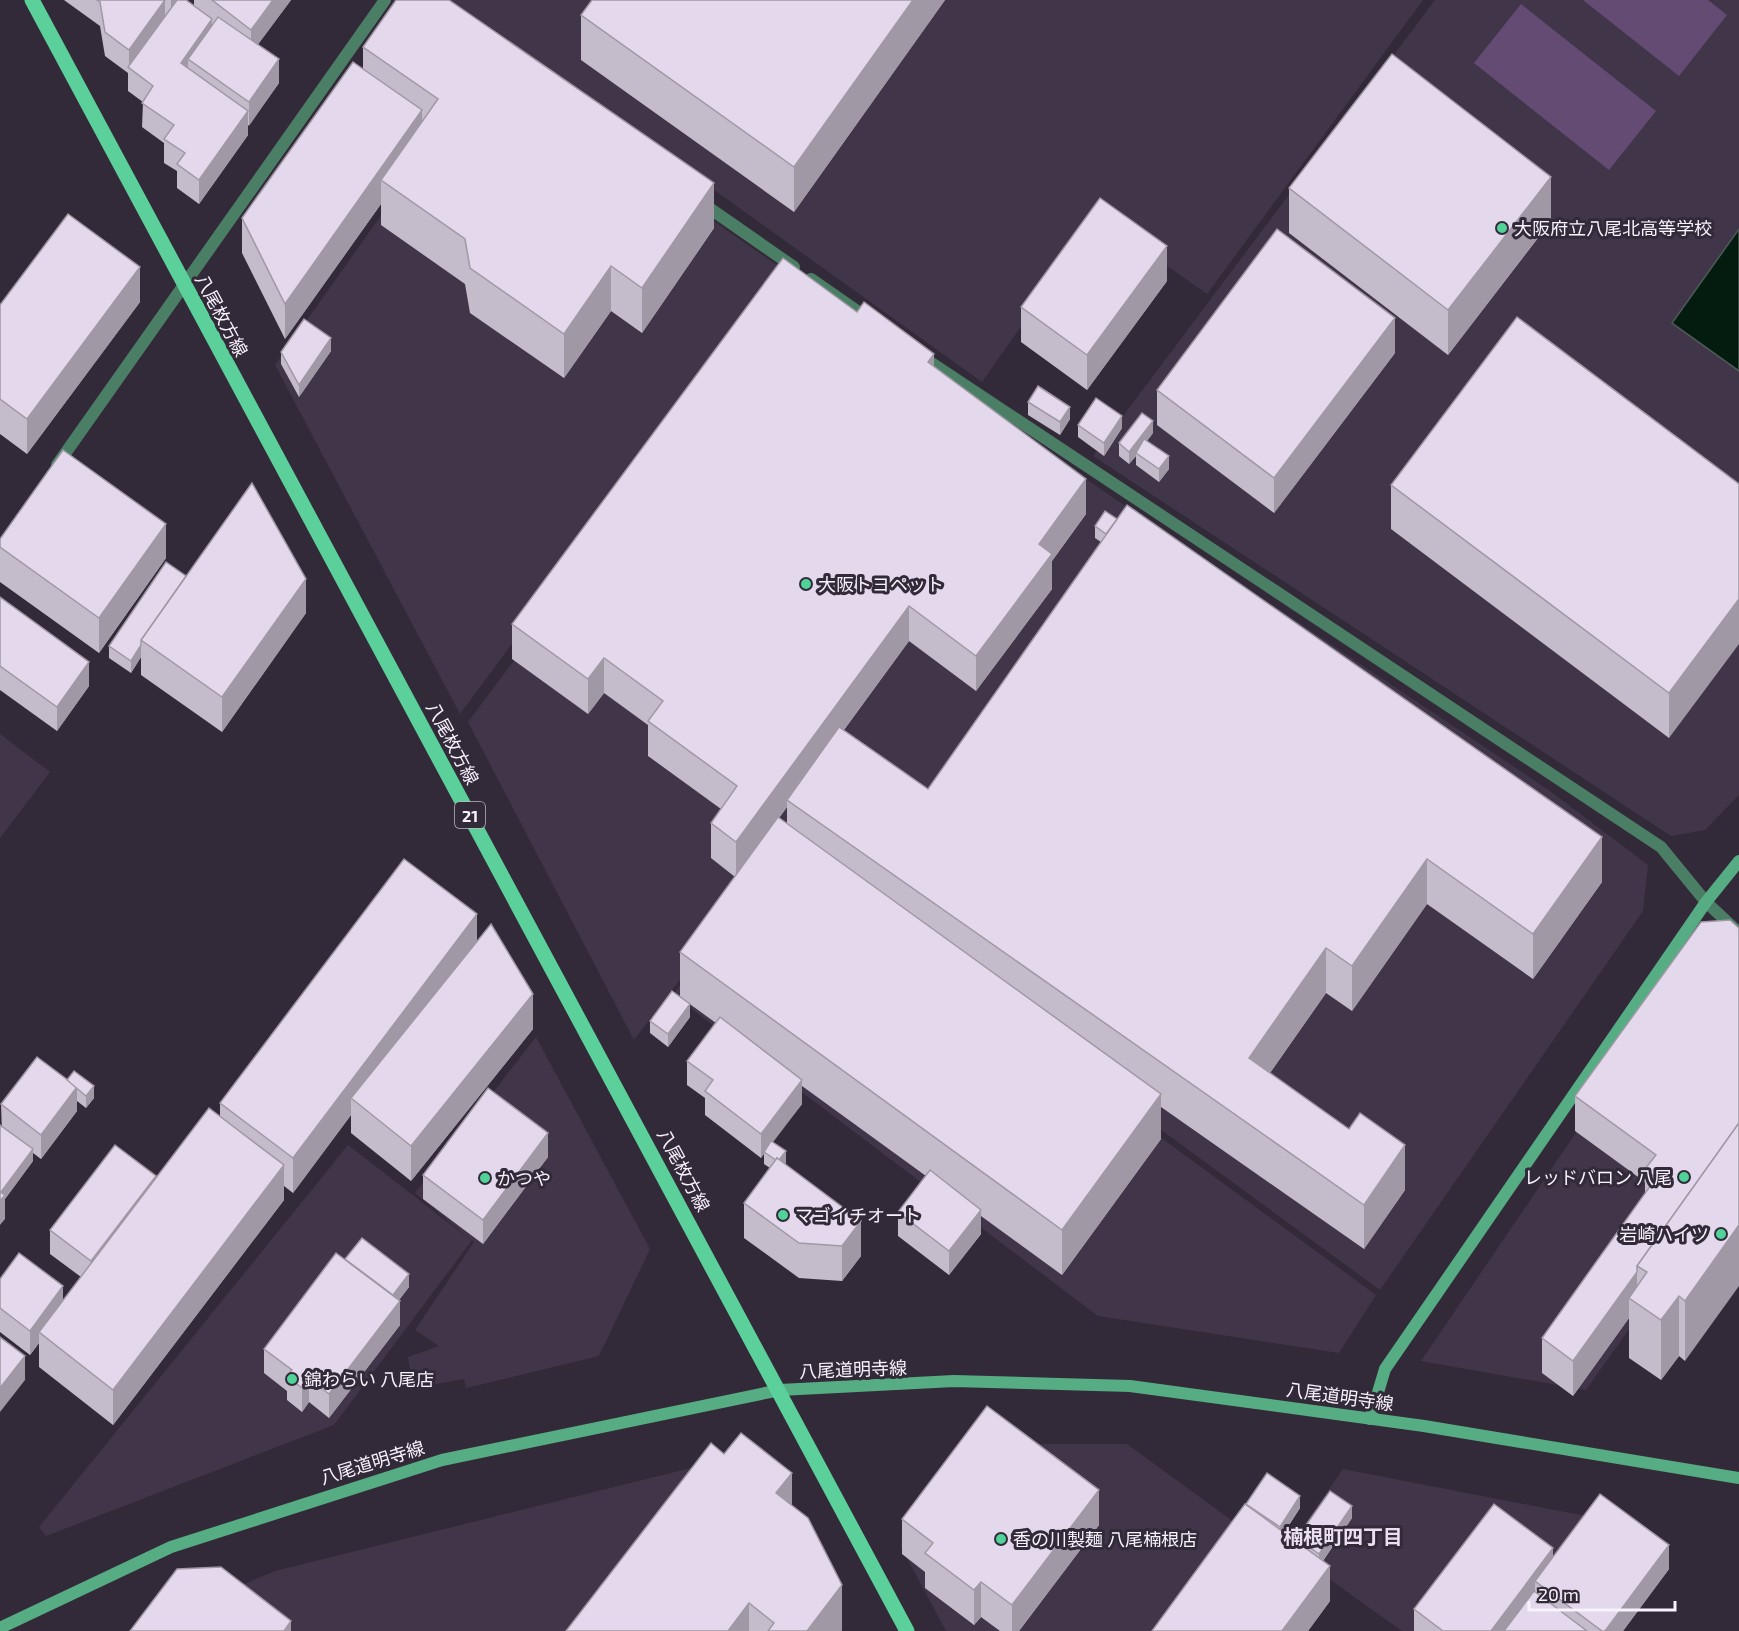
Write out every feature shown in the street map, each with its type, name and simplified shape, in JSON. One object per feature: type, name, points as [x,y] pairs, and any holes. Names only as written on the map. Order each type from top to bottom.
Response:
[{"type":"main road","name":"八尾枚方線","points":[[32,0],[780,1390],[907,1631]]},
{"type":"main road","points":[[1370,1419],[1385,1369],[1706,902],[1739,861]]},
{"type":"main road","name":"八尾道明寺線","points":[[0,1628],[171,1547],[442,1460],[780,1390],[954,1381],[1130,1386],[1370,1419],[1739,1478]]},
{"type":"street","points":[[48,477],[385,0]]},
{"type":"street","points":[[695,199],[882,329]]},
{"type":"street","points":[[912,349],[1661,847],[1706,902],[1739,933]]},
{"type":"shaded area","points":[[449,0],[1423,0],[1207,294],[1098,217],[982,382]]},
{"type":"shaded area","name":"大阪府立八尾北高等学校","points":[[1435,0],[1739,0],[1739,795],[1705,830],[1671,836],[1093,456]]},
{"type":"shaded area","points":[[1583,0],[1708,0],[1727,15],[1679,76]]},
{"type":"shaded area","points":[[1521,4],[1656,111],[1609,170],[1474,63]]},
{"type":"shaded area","points":[[405,7],[787,272],[460,714],[275,365],[431,145],[350,84]]},
{"type":"shaded area","points":[[1739,229],[1739,371],[1672,323]]},
{"type":"shaded area","points":[[797,282],[1550,791],[1648,865],[1643,911],[1380,1290],[779,851],[776,856],[1376,1295],[1339,1353],[1098,1316],[673,995],[752,885],[634,1040],[468,722]]},
{"type":"shaded area","points":[[0,734],[50,772],[0,838]]},
{"type":"shaded area","points":[[1739,952],[1739,1174],[1586,1390],[1421,1361],[1698,953]]},
{"type":"shaded area","points":[[536,1037],[650,1249],[599,1356],[466,1388],[464,1379],[413,1388],[408,1357],[439,1346],[415,1330],[474,1242],[472,1240],[334,1425],[46,1536],[39,1527],[348,1145],[471,1240],[415,1193]]},
{"type":"shaded area","points":[[957,1444],[1127,1444],[1238,1525],[1160,1631],[946,1631],[901,1547],[902,1526]]},
{"type":"shaded area","points":[[707,1464],[576,1631],[132,1631],[275,1571]]},
{"type":"shaded area","points":[[1343,1469],[1591,1517],[1509,1631],[1402,1631],[1287,1549]]},
{"type":"building","points":[[97,0],[165,0],[129,50],[105,32],[100,2]]},
{"type":"building","points":[[177,0],[186,0],[212,19],[181,63],[248,111],[199,180],[177,164],[185,153],[164,139],[174,125],[142,103],[153,86],[128,67]]},
{"type":"building","points":[[212,0],[273,0],[251,30]]},
{"type":"building","points":[[396,0],[449,0],[714,183],[642,288],[611,266],[564,334],[470,268],[465,239],[381,180],[438,99],[363,47]]},
{"type":"building","points":[[592,0],[913,0],[794,167],[581,15]]},
{"type":"building","points":[[218,17],[279,59],[249,102],[188,59]]},
{"type":"building","points":[[1392,54],[1551,177],[1448,310],[1289,188]]},
{"type":"building","points":[[353,62],[422,110],[285,304],[242,218]]},
{"type":"building","points":[[1100,198],[1167,246],[1087,355],[1021,307]]},
{"type":"building","points":[[68,214],[140,267],[27,419],[0,399],[0,305]]},
{"type":"building","points":[[1277,229],[1395,318],[1274,478],[1157,390]]},
{"type":"building","name":"大阪トヨペット","points":[[783,258],[857,312],[864,302],[934,354],[928,362],[1086,479],[1039,544],[1052,554],[976,656],[909,606],[736,842],[711,823],[737,786],[648,721],[663,701],[604,658],[588,679],[512,624]]},
{"type":"building","points":[[1517,317],[1739,484],[1739,599],[1669,693],[1391,485]]},
{"type":"building","points":[[304,319],[331,338],[299,385],[281,352]]},
{"type":"building","points":[[1038,386],[1070,407],[1060,422],[1028,402]]},
{"type":"building","points":[[1096,398],[1122,416],[1104,443],[1078,425]]},
{"type":"building","points":[[1142,413],[1153,421],[1129,452],[1119,443]]},
{"type":"building","points":[[1144,439],[1169,456],[1159,469],[1136,453]]},
{"type":"building","points":[[63,450],[166,524],[99,618],[0,547],[0,539]]},
{"type":"building","points":[[252,483],[306,579],[222,697],[141,640]]},
{"type":"building","points":[[1127,505],[1602,837],[1533,934],[1427,859],[1352,966],[1326,948],[1249,1058],[1349,1129],[1360,1113],[1405,1145],[1364,1205],[787,800],[839,727],[928,789]]},
{"type":"building","points":[[1105,511],[1117,519],[1106,534],[1095,526]]},
{"type":"building","points":[[166,562],[186,576],[141,640],[141,645],[131,661],[109,646]]},
{"type":"building","points":[[0,597],[89,662],[57,707],[0,666]]},
{"type":"building","points":[[778,817],[1161,1094],[1062,1230],[680,952]]},
{"type":"building","points":[[404,859],[477,914],[293,1158],[220,1103]]},
{"type":"building","name":"レッドバロン 八尾","points":[[1730,920],[1739,928],[1739,1123],[1637,1266],[1637,1272],[1573,1361],[1542,1338],[1656,1178],[1645,1169],[1656,1155],[1575,1096],[1701,922]]},
{"type":"building","points":[[491,924],[533,994],[411,1146],[351,1098]]},
{"type":"building","points":[[672,991],[690,1004],[668,1034],[650,1021]]},
{"type":"building","points":[[720,1017],[802,1080],[761,1134],[705,1091],[713,1080],[687,1061]]},
{"type":"building","points":[[37,1057],[77,1087],[41,1135],[1,1104]]},
{"type":"building","points":[[74,1071],[94,1086],[86,1096],[67,1080]]},
{"type":"building","name":"かつや","points":[[488,1088],[548,1133],[483,1220],[423,1175]]},
{"type":"building","points":[[209,1108],[284,1165],[113,1390],[39,1332]]},
{"type":"building","points":[[1739,1123],[1739,1225],[1685,1301],[1679,1296],[1661,1320],[1629,1298],[1647,1272],[1637,1266]]},
{"type":"building","points":[[0,1125],[33,1149],[1,1192],[0,1192]]},
{"type":"building","points":[[771,1141],[786,1151],[779,1160],[764,1152]]},
{"type":"building","points":[[115,1145],[156,1176],[91,1261],[50,1230]]},
{"type":"building","points":[[777,1158],[861,1221],[842,1246],[799,1243],[744,1203]]},
{"type":"building","points":[[930,1170],[981,1210],[949,1251],[898,1212]]},
{"type":"building","points":[[362,1238],[409,1274],[393,1295],[345,1259]]},
{"type":"building","points":[[19,1253],[63,1286],[30,1331],[0,1308],[0,1279]]},
{"type":"building","points":[[336,1253],[400,1301],[329,1394],[309,1378],[302,1388],[287,1376],[292,1370],[264,1349]]},
{"type":"building","points":[[0,1337],[25,1356],[0,1388]]},
{"type":"building","name":"香の川製麺 八尾楠根店","points":[[987,1406],[1099,1490],[1012,1605],[981,1582],[974,1590],[925,1553],[933,1543],[902,1519]]},
{"type":"building","points":[[741,1433],[792,1473],[776,1493],[808,1518],[842,1585],[807,1631],[768,1631],[774,1623],[749,1603],[728,1631],[566,1631],[711,1443],[724,1454]]},
{"type":"building","points":[[1267,1473],[1300,1496],[1280,1527],[1246,1504]]},
{"type":"building","points":[[1330,1491],[1352,1506],[1319,1554],[1297,1538]]},
{"type":"building","points":[[1600,1494],[1669,1545],[1605,1631],[1535,1581]]},
{"type":"building","points":[[1245,1504],[1330,1566],[1282,1631],[1152,1631]]},
{"type":"building","points":[[1494,1504],[1553,1548],[1491,1631],[1443,1631],[1414,1609]]},
{"type":"building","points":[[221,1567],[291,1621],[284,1631],[130,1631],[177,1569]]},
{"type":"building","points":[[1534,1591],[1587,1631],[1504,1631]]},
{"type":"place","name":"大阪府立八尾北高等学校","points":[[1502,228]]},
{"type":"place","name":"大阪トヨペット","points":[[806,584]]},
{"type":"place","name":"レッドバロン 八尾","points":[[1684,1177]]},
{"type":"place","name":"かつや","points":[[485,1178]]},
{"type":"place","name":"マゴイチオート","points":[[783,1215]]},
{"type":"place","name":"岩崎ハイツ","points":[[1721,1234]]},
{"type":"place","name":"錦わらい 八尾店","points":[[292,1379]]},
{"type":"place","name":"香の川製麺 八尾楠根店","points":[[1001,1539]]},
{"type":"district","name":"楠根町四丁目","points":[[1343,1536]]}]
